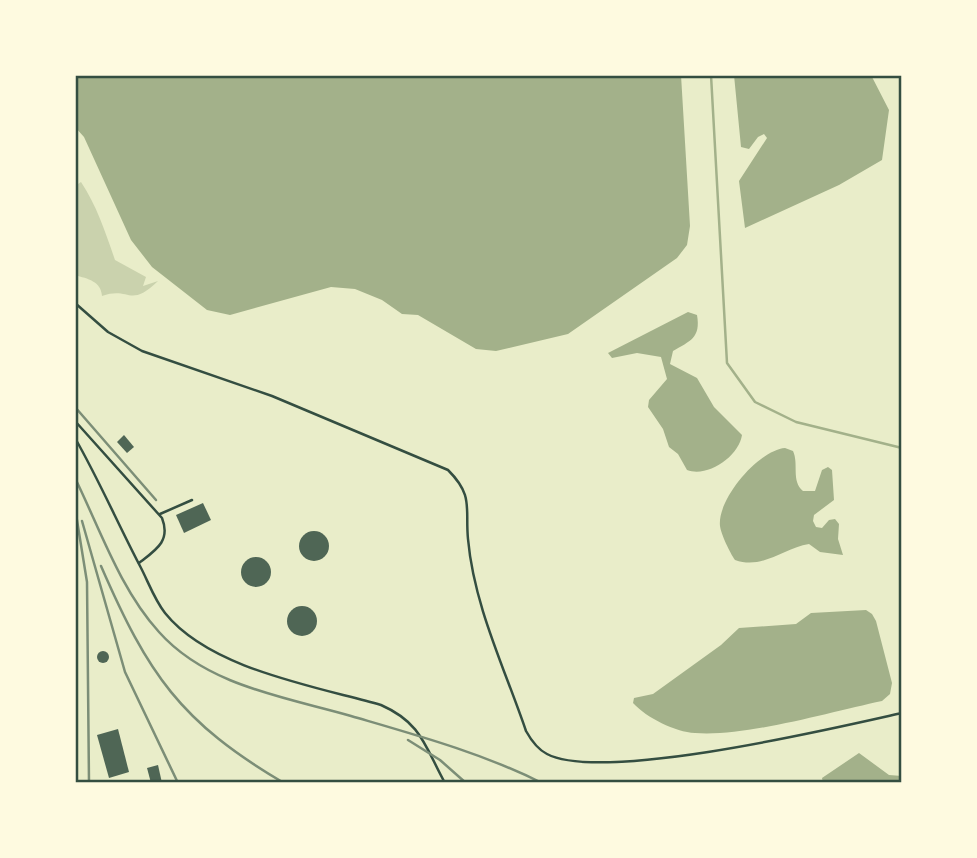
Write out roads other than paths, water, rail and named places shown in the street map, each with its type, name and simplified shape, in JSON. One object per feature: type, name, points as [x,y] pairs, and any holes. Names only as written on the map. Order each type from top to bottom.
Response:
[{"type":"lane","points":[[75,303],[108,332],[142,351],[272,396],[448,470],[465,491],[468,500],[468,539],[489,630],[526,731],[534,745],[547,755],[585,763],[638,760],[810,733],[902,713]]},
{"type":"lane","points":[[75,421],[160,514],[166,531],[162,543],[139,563]]},
{"type":"lane","points":[[75,438],[105,490],[123,537],[164,612],[195,642],[232,661],[381,705],[402,716],[424,739],[445,783]]},
{"type":"lane","points":[[160,514],[192,500]]},
{"type":"waterway","points":[[711,75],[727,363],[755,402],[796,422],[902,448]]},
{"type":"railway","points":[[75,407],[156,500]]},
{"type":"railway","points":[[75,478],[122,578],[145,615],[178,650],[200,665],[248,687],[448,745],[542,783]]},
{"type":"railway","points":[[75,508],[87,582],[89,783]]},
{"type":"railway","points":[[82,521],[125,672],[178,783]]},
{"type":"railway","points":[[101,566],[135,637],[171,692],[218,739],[284,783]]},
{"type":"railway","points":[[408,740],[440,760],[466,783]]}]
